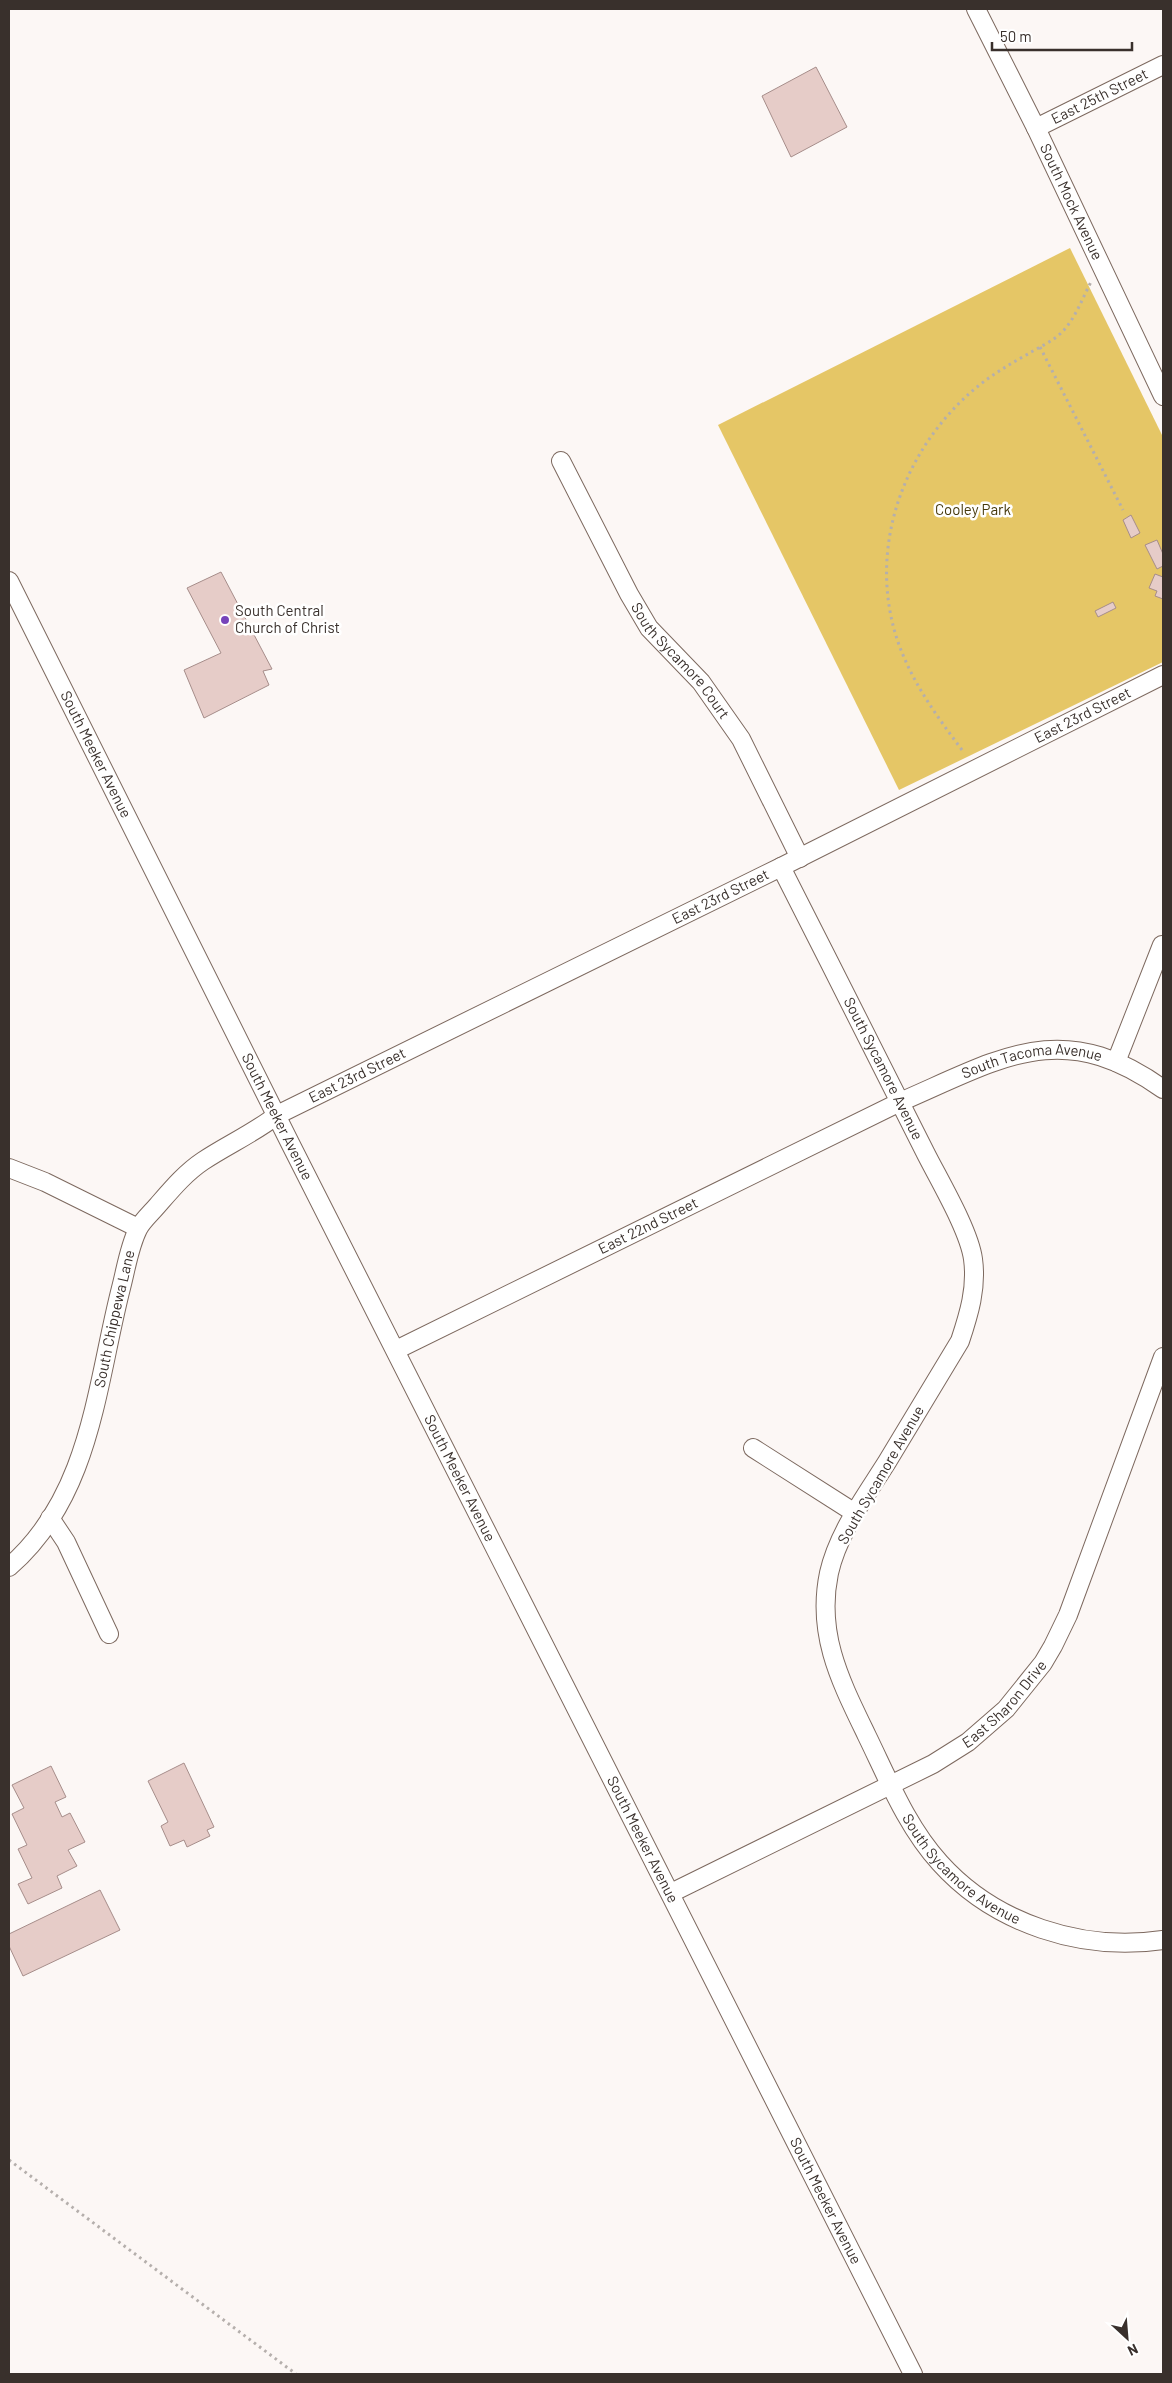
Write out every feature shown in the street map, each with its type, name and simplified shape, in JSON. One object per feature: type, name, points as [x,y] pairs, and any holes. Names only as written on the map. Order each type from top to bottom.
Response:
[{"type":"street","name":"South Mock Avenue","points":[[976,9],[1036,128],[1100,264],[1159,378],[1163,396]]},
{"type":"street","name":"East 25th Street","points":[[1036,128],[1163,65]]},
{"type":"street","name":"South Sycamore Court","points":[[561,461],[629,594],[649,628],[700,682],[729,719],[741,739],[800,858]]},
{"type":"street","name":"South Meeker Avenue","points":[[9,581],[913,2374]]},
{"type":"street","name":"East 23rd Street","points":[[277,1115],[800,858],[1163,675]]},
{"type":"street","name":"South Sycamore Avenue","points":[[781,867],[900,1102],[965,1235],[973,1259],[974,1282],[970,1312],[960,1341],[855,1513],[833,1559],[827,1592],[828,1641],[841,1682],[917,1833],[940,1863],[973,1893],[998,1910],[1044,1930],[1078,1938],[1110,1942],[1163,1940]]},
{"type":"street","points":[[1116,1062],[1162,945]]},
{"type":"street","name":"South Tacoma Avenue","points":[[900,1102],[976,1067],[1008,1056],[1045,1049],[1063,1049],[1116,1062],[1147,1077],[1163,1089]]},
{"type":"street","name":"East 22nd Street","points":[[396,1350],[900,1102]]},
{"type":"street","name":"South Chippewa Lane","points":[[9,1567],[40,1533],[70,1488],[86,1444],[109,1336],[138,1228],[172,1188],[201,1162],[264,1125],[277,1115]]},
{"type":"street","points":[[9,1168],[45,1182],[138,1228]]},
{"type":"street","name":"East Sharon Drive","points":[[671,1893],[934,1764],[968,1742],[1006,1709],[1043,1663],[1068,1615],[1163,1357]]},
{"type":"street","points":[[753,1448],[855,1513]]},
{"type":"street","points":[[50,1518],[66,1542],[110,1634]]},
{"type":"path","points":[[962,750],[926,701],[897,639],[890,614],[887,582],[888,552],[894,514],[905,479],[917,455],[952,410],[998,371],[1062,332],[1075,314],[1100,264]]},
{"type":"path","points":[[1040,347],[1123,510]]},
{"type":"path","points":[[9,2160],[296,2374]]},
{"type":"green space","name":"Cooley Park","points":[[1070,248],[1163,437],[1163,662],[899,790],[718,425]]},
{"type":"building","points":[[816,67],[847,127],[791,157],[762,96]]},
{"type":"building","points":[[1131,515],[1140,533],[1131,538],[1123,520]]},
{"type":"building","points":[[1157,540],[1163,554],[1163,566],[1157,569],[1145,545]]},
{"type":"building","name":"South Central Church of Christ","points":[[221,572],[272,669],[263,671],[269,685],[204,718],[184,670],[221,653],[187,588]]},
{"type":"building","points":[[1155,574],[1163,577],[1163,599],[1155,596],[1157,591],[1149,588]]},
{"type":"building","points":[[1113,602],[1116,608],[1098,617],[1095,611]]},
{"type":"building","points":[[184,1763],[214,1827],[207,1830],[210,1836],[187,1847],[184,1840],[170,1846],[161,1826],[168,1822],[148,1781]]},
{"type":"building","points":[[51,1766],[66,1797],[55,1802],[62,1817],[70,1813],[85,1842],[68,1850],[77,1866],[57,1876],[62,1888],[28,1904],[18,1884],[32,1878],[18,1849],[27,1845],[12,1814],[24,1808],[12,1785]]},
{"type":"building","points":[[100,1890],[120,1930],[23,1976],[9,1946],[9,1934]]},
{"type":"place","name":"South Central Church of Christ","points":[[225,620]]}]
